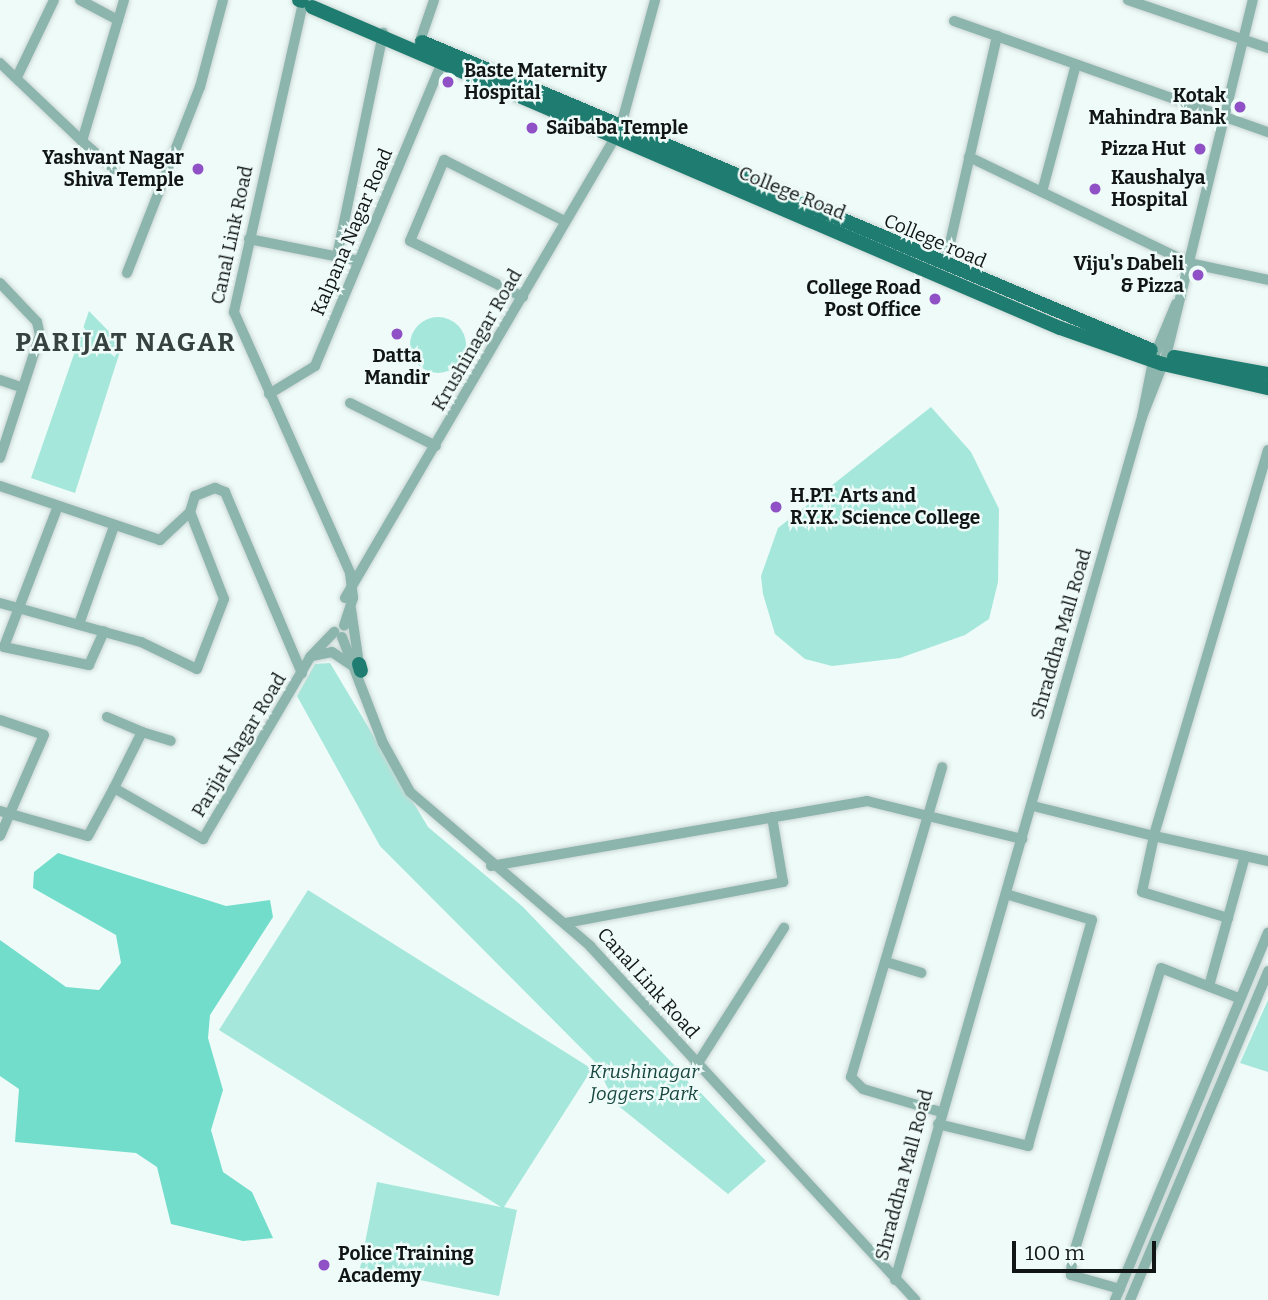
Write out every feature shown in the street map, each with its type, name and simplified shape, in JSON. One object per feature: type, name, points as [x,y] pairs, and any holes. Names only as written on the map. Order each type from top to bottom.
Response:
[{"type":"main road","name":"College road","points":[[308,2],[420,41],[617,133],[945,265],[1160,358],[1268,374]]},
{"type":"main road","name":"College Road","points":[[308,2],[383,32],[442,62],[617,133],[1060,328],[1268,388]]},
{"type":"street","points":[[17,77],[54,0]]},
{"type":"street","points":[[80,0],[118,20]]},
{"type":"street","points":[[82,141],[124,0]]},
{"type":"street","points":[[127,274],[196,99],[223,0]]},
{"type":"street","points":[[420,41],[434,0]]},
{"type":"street","name":"Krushinagar Road","points":[[362,568],[523,298],[564,221],[617,133],[655,0]]},
{"type":"street","points":[[1128,0],[1268,48]]},
{"type":"street","name":"Shraddha Mall Road","points":[[895,1280],[1033,806],[1142,417],[1189,262],[1253,0]]},
{"type":"street","name":"Canal Link Road","points":[[308,2],[295,35],[234,312],[352,585],[341,631]]},
{"type":"street","points":[[954,21],[1268,132]]},
{"type":"street","points":[[337,256],[383,32]]},
{"type":"street","points":[[945,265],[998,36]]},
{"type":"street","name":"Kalpana Nagar Road","points":[[269,394],[315,366],[442,62]]},
{"type":"street","points":[[0,63],[114,169]]},
{"type":"street","points":[[1042,192],[1076,64]]},
{"type":"street","points":[[969,157],[1189,262],[1268,280]]},
{"type":"street","points":[[523,298],[410,241],[444,160],[564,221]]},
{"type":"street","points":[[249,239],[359,261]]},
{"type":"street","points":[[0,282],[37,322],[40,335],[0,458]]},
{"type":"street","points":[[0,380],[23,388]]},
{"type":"street","points":[[350,403],[436,446]]},
{"type":"street","points":[[1228,918],[1142,892],[1154,836],[1268,450]]},
{"type":"street","points":[[0,486],[160,540],[190,512],[195,496],[215,488],[225,492],[302,673]]},
{"type":"street","points":[[58,506],[15,607],[4,647],[89,665],[104,631]]},
{"type":"street","points":[[0,603],[104,631],[197,669],[224,600],[190,512]]},
{"type":"street","points":[[79,624],[114,526]]},
{"type":"street","name":"Canal Link Road","points":[[338,550],[350,601],[357,667],[364,693],[410,792],[491,866],[566,923],[915,1300]]},
{"type":"street","points":[[352,585],[362,568]]},
{"type":"street","points":[[350,601],[362,568]]},
{"type":"street","points":[[302,673],[315,655],[341,631],[357,667]]},
{"type":"street","points":[[315,655],[338,653],[357,667]]},
{"type":"street","name":"Parijat Nagar Road","points":[[114,788],[203,839],[302,673]]},
{"type":"street","points":[[107,717],[171,741]]},
{"type":"street","points":[[0,720],[44,735],[13,816],[0,836]]},
{"type":"street","points":[[0,811],[88,836],[142,732]]},
{"type":"street","points":[[942,767],[851,1077],[863,1088],[940,1118],[1028,1146],[1092,920],[1006,894]]},
{"type":"street","points":[[491,866],[867,800],[1022,839]]},
{"type":"street","points":[[1033,806],[1154,836],[1268,860]]},
{"type":"street","points":[[566,923],[783,882],[772,817]]},
{"type":"street","points":[[1209,986],[1245,856]]},
{"type":"street","points":[[696,1066],[784,928]]},
{"type":"street","points":[[1236,997],[1161,968],[1072,1259],[1071,1275],[1118,1295],[1236,997],[1268,933]]},
{"type":"street","points":[[886,962],[921,973]]},
{"type":"street","points":[[1130,1300],[1268,971]]},
{"type":"green space","points":[[89,311],[122,345],[75,493],[31,478]]},
{"type":"green space","points":[[433,317],[443,317],[458,325],[464,334],[464,356],[458,365],[443,373],[433,373],[415,361],[410,350],[410,340],[422,322]]},
{"type":"green space","points":[[931,407],[971,452],[999,509],[998,582],[989,619],[965,635],[900,658],[832,666],[805,659],[775,634],[763,594],[761,576],[778,528]]},
{"type":"green space","name":"Krushinagar Joggers Park","points":[[330,663],[428,827],[523,907],[766,1161],[728,1194],[616,1104],[594,1061],[380,846],[297,696],[315,664]]},
{"type":"green space","points":[[58,853],[226,906],[270,900],[273,917],[210,1015],[208,1038],[223,1090],[211,1130],[223,1172],[252,1192],[273,1238],[243,1241],[171,1224],[157,1167],[136,1153],[15,1142],[19,1089],[0,1076],[0,940],[66,987],[99,990],[121,963],[116,935],[33,888],[34,872]]},
{"type":"green space","points":[[308,890],[592,1069],[504,1207],[517,1210],[499,1296],[360,1268],[377,1182],[501,1207],[219,1030]]},
{"type":"green space","points":[[1268,1000],[1268,1072],[1240,1063]]},
{"type":"place","name":"Baste Maternity Hospital","points":[[448,82]]},
{"type":"place","name":"Kotak Mahindra Bank","points":[[1240,107]]},
{"type":"place","name":"Saibaba Temple","points":[[532,128]]},
{"type":"place","name":"Pizza Hut","points":[[1200,149]]},
{"type":"place","name":"Yashvant Nagar Shiva Temple","points":[[198,169]]},
{"type":"place","name":"Kaushalya Hospital","points":[[1095,189]]},
{"type":"place","name":"Viju's Dabeli & Pizza","points":[[1198,275]]},
{"type":"place","name":"College Road Post Office","points":[[935,299]]},
{"type":"place","name":"Datta Mandir","points":[[397,334]]},
{"type":"place","name":"H.P.T. Arts and R.Y.K. Science College","points":[[776,507]]},
{"type":"place","name":"Police Training Academy","points":[[324,1265]]},
{"type":"district","name":"PARIJAT NAGAR","points":[[126,343]]}]
